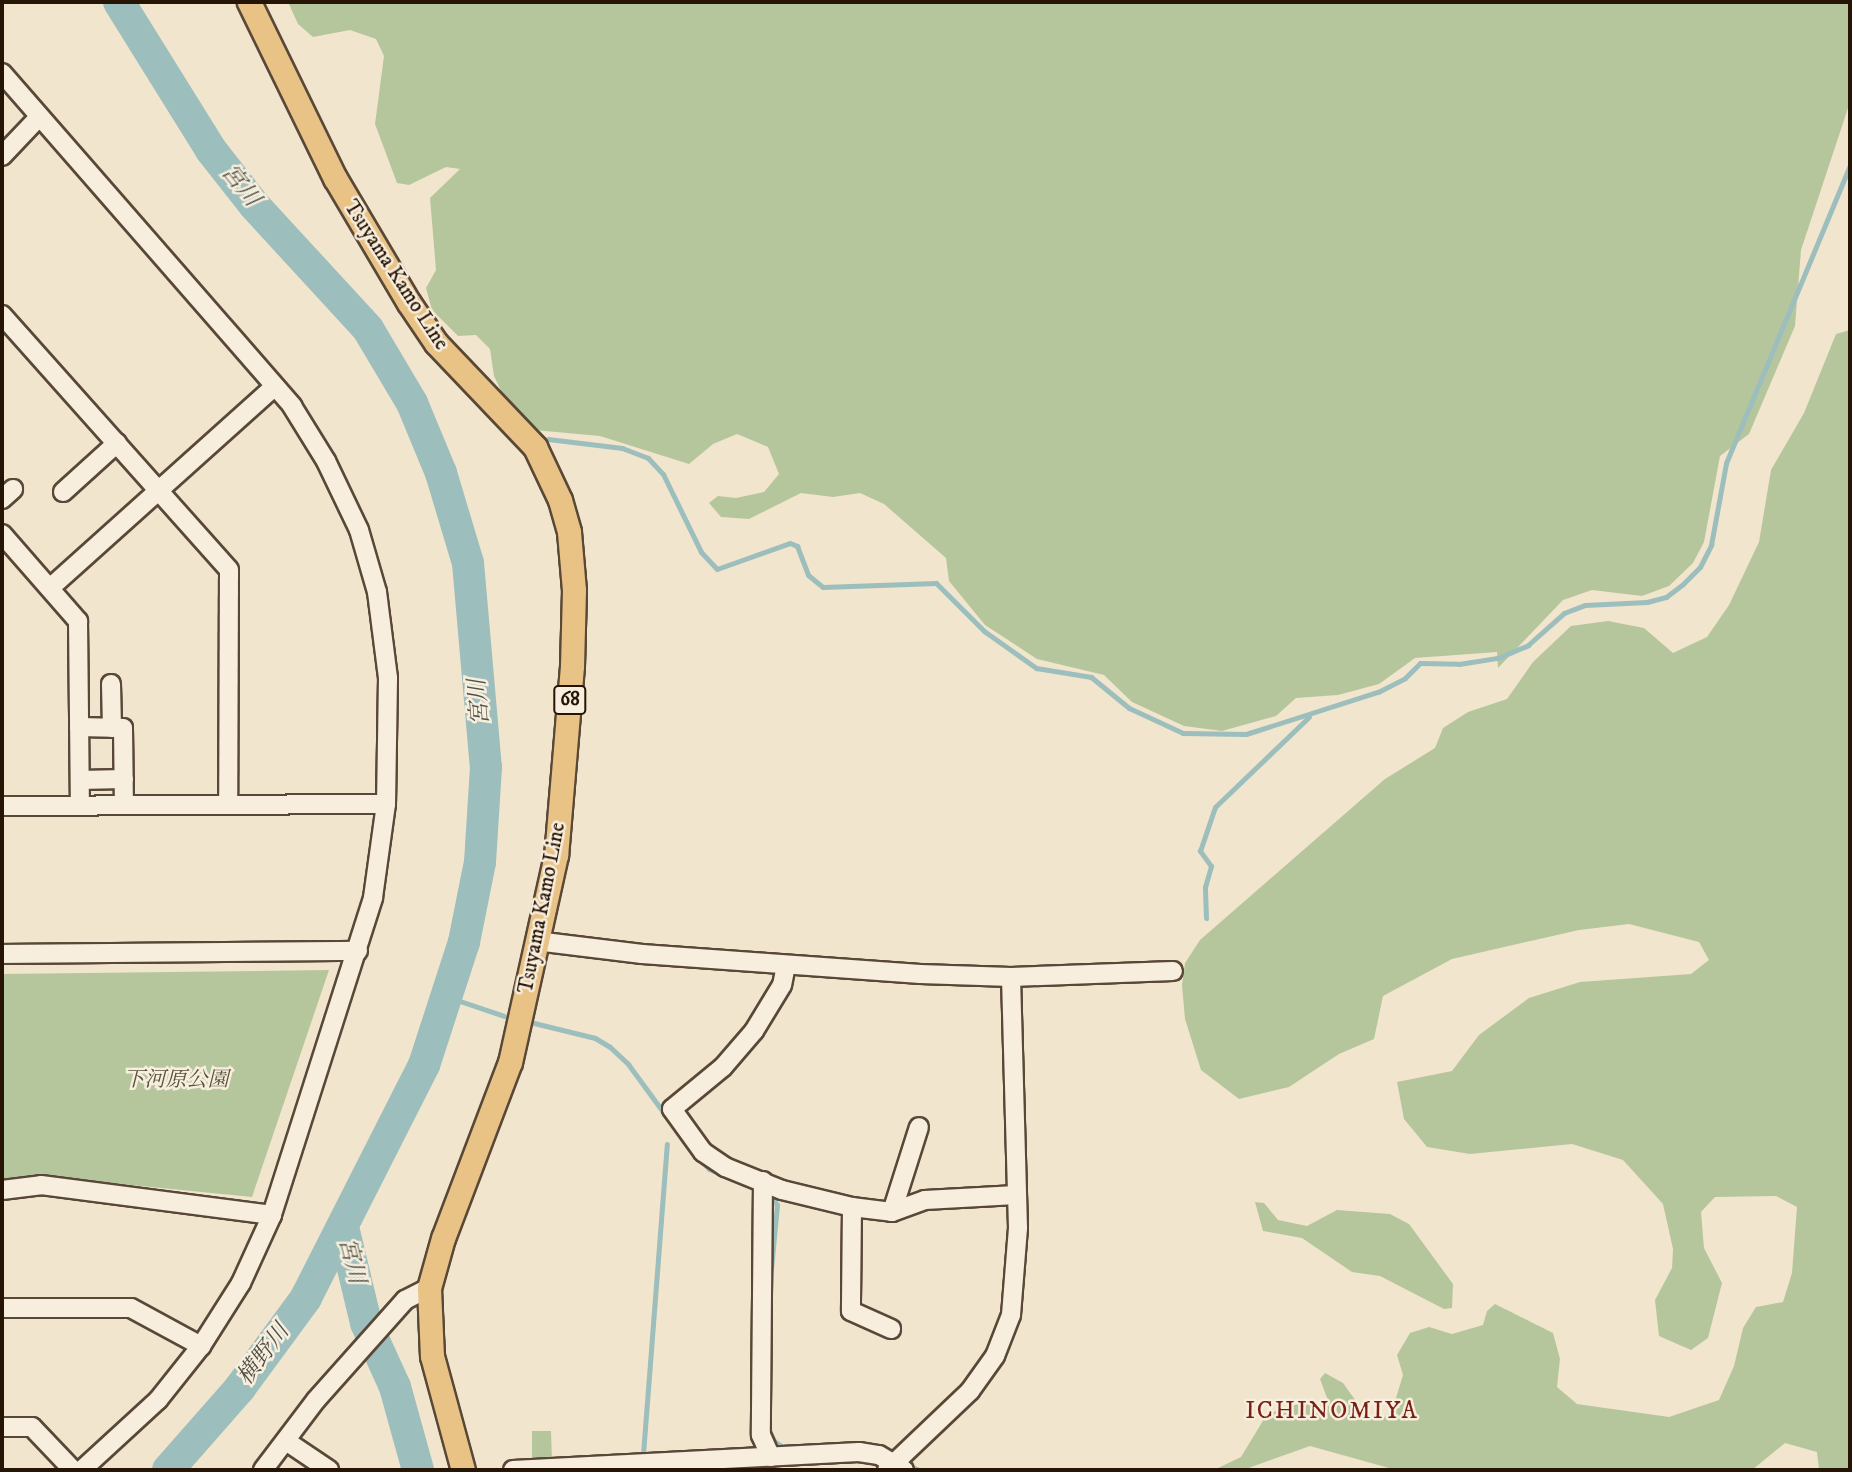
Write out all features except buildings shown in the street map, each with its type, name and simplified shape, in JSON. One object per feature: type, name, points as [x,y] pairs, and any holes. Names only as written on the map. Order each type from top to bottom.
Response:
[{"type":"main road","name":"Tsuyama Kamo Line","points":[[249,2],[335,178],[409,303],[436,343],[527,436],[560,500],[572,563],[572,666],[556,855],[510,1062],[443,1238],[429,1288],[432,1356],[463,1470]]},
{"type":"street","points":[[2,74],[275,386],[326,461],[359,530],[377,593],[388,678],[386,804],[373,898],[272,1215],[241,1283],[201,1346],[158,1400],[82,1470]]},
{"type":"street","points":[[2,156],[39,117]]},
{"type":"street","points":[[2,315],[229,570],[228,804]]},
{"type":"street","points":[[50,588],[275,386]]},
{"type":"street","points":[[63,492],[117,443]]},
{"type":"street","points":[[2,534],[78,621],[80,805]]},
{"type":"street","points":[[111,684],[112,728]]},
{"type":"street","points":[[79,727],[123,728],[124,805]]},
{"type":"street","points":[[80,780],[124,779]]},
{"type":"street","points":[[2,806],[386,804]]},
{"type":"street","points":[[536,941],[786,965],[1011,978],[1172,971]]},
{"type":"street","points":[[2,954],[358,951]]},
{"type":"street","points":[[786,965],[782,985],[754,1031],[723,1067],[672,1108],[703,1152],[763,1188],[852,1207],[892,1212],[925,1200],[1016,1195]]},
{"type":"street","points":[[513,1470],[859,1452],[879,1455],[895,1464],[970,1391],[1005,1337],[1018,1261],[1011,978]]},
{"type":"street","points":[[892,1212],[919,1127]]},
{"type":"street","points":[[2,1190],[41,1185],[272,1215]]},
{"type":"street","points":[[763,1188],[761,1435],[771,1457]]},
{"type":"street","points":[[852,1207],[851,1311],[891,1329]]},
{"type":"street","points":[[263,1470],[346,1367],[405,1300],[429,1288]]},
{"type":"street","points":[[2,1308],[131,1308],[201,1346]]},
{"type":"street","points":[[2,1427],[32,1427],[73,1470]]},
{"type":"street","points":[[286,1441],[330,1470]]},
{"type":"green space","points":[[288,2],[1850,2],[1850,102],[1801,250],[1795,326],[1749,434],[1720,456],[1704,542],[1693,563],[1669,586],[1642,596],[1592,590],[1563,600],[1498,668],[1497,652],[1415,658],[1379,684],[1338,695],[1296,698],[1276,716],[1222,731],[1184,726],[1132,702],[1104,675],[1037,659],[985,625],[949,581],[946,558],[884,504],[860,493],[833,497],[801,493],[749,519],[721,517],[709,503],[718,496],[736,498],[764,492],[779,474],[768,447],[737,434],[713,444],[689,464],[600,436],[534,430],[506,401],[494,376],[490,349],[476,335],[458,336],[432,310],[426,288],[436,270],[430,198],[460,169],[446,167],[409,185],[397,183],[375,124],[384,56],[376,39],[350,30],[313,37],[298,24]]},
{"type":"green space","points":[[1850,330],[1850,1470],[1819,1470],[1817,1452],[1785,1443],[1752,1470],[1396,1470],[1310,1446],[1243,1470],[1201,1470],[1218,1468],[1241,1457],[1267,1414],[1298,1404],[1330,1406],[1320,1379],[1325,1373],[1343,1383],[1366,1415],[1381,1420],[1392,1411],[1403,1375],[1397,1355],[1410,1333],[1429,1327],[1452,1334],[1483,1325],[1487,1311],[1495,1304],[1553,1333],[1560,1359],[1557,1387],[1577,1404],[1669,1417],[1719,1400],[1734,1366],[1743,1328],[1756,1307],[1783,1302],[1792,1273],[1797,1207],[1776,1196],[1715,1197],[1701,1212],[1704,1248],[1722,1283],[1708,1338],[1691,1350],[1659,1336],[1655,1300],[1672,1268],[1673,1249],[1663,1204],[1623,1160],[1572,1144],[1470,1154],[1427,1147],[1404,1119],[1397,1082],[1452,1071],[1479,1035],[1529,998],[1580,982],[1691,974],[1709,960],[1699,942],[1629,924],[1579,930],[1452,959],[1383,996],[1374,1039],[1339,1054],[1289,1087],[1239,1099],[1201,1070],[1185,1019],[1182,985],[1185,963],[1200,940],[1385,779],[1435,748],[1443,728],[1468,712],[1507,699],[1533,662],[1571,626],[1608,621],[1644,628],[1673,653],[1707,637],[1729,605],[1759,542],[1771,470],[1804,413],[1836,334]]},
{"type":"green space","name":"下河原公園","points":[[329,970],[252,1197],[40,1176],[2,1180],[2,974]]},
{"type":"green space","points":[[1255,1202],[1264,1203],[1278,1220],[1307,1226],[1337,1210],[1390,1214],[1409,1224],[1453,1284],[1452,1308],[1444,1309],[1380,1276],[1352,1272],[1302,1238],[1263,1231]]},
{"type":"green space","points":[[532,1431],[551,1431],[552,1461],[532,1462]]},
{"type":"waterway","name":"宮川","points":[[119,2],[211,150],[255,206],[368,329],[412,403],[441,473],[468,563],[486,767],[480,862],[464,942],[424,1065],[306,1298],[240,1388],[168,1470]]},
{"type":"waterway","points":[[548,439],[622,448],[648,458],[663,474],[701,552],[717,569],[790,543],[797,546],[808,575],[823,587],[936,583],[984,631],[1036,668],[1091,677],[1129,708],[1183,733],[1246,734],[1378,692],[1405,678],[1420,663],[1459,664],[1498,658],[1528,645],[1564,613],[1585,605],[1647,602],[1666,597],[1683,584],[1700,567],[1711,545],[1726,463],[1850,165]]},
{"type":"waterway","points":[[1206,918],[1205,887],[1211,866],[1200,851],[1215,807],[1309,717]]},
{"type":"waterway","points":[[448,997],[504,1016]]},
{"type":"waterway","points":[[534,1023],[595,1038],[610,1047],[628,1064],[677,1131]]},
{"type":"waterway","points":[[643,1454],[667,1144]]},
{"type":"waterway","points":[[699,1158],[709,1169],[754,1188]]},
{"type":"waterway","points":[[767,1192],[777,1205],[771,1268]]},
{"type":"waterway","name":"宮川","points":[[343,1227],[366,1323],[395,1387],[418,1470]]},
{"type":"waterway","points":[[768,1428],[774,1441],[786,1449]]},
{"type":"waterway","points":[[906,1464],[919,1470]]},
{"type":"district","name":"ICHINOMIYA","points":[[1332,1412]]},
{"type":"water label","name":"横野川","points":[[264,1355]]}]
